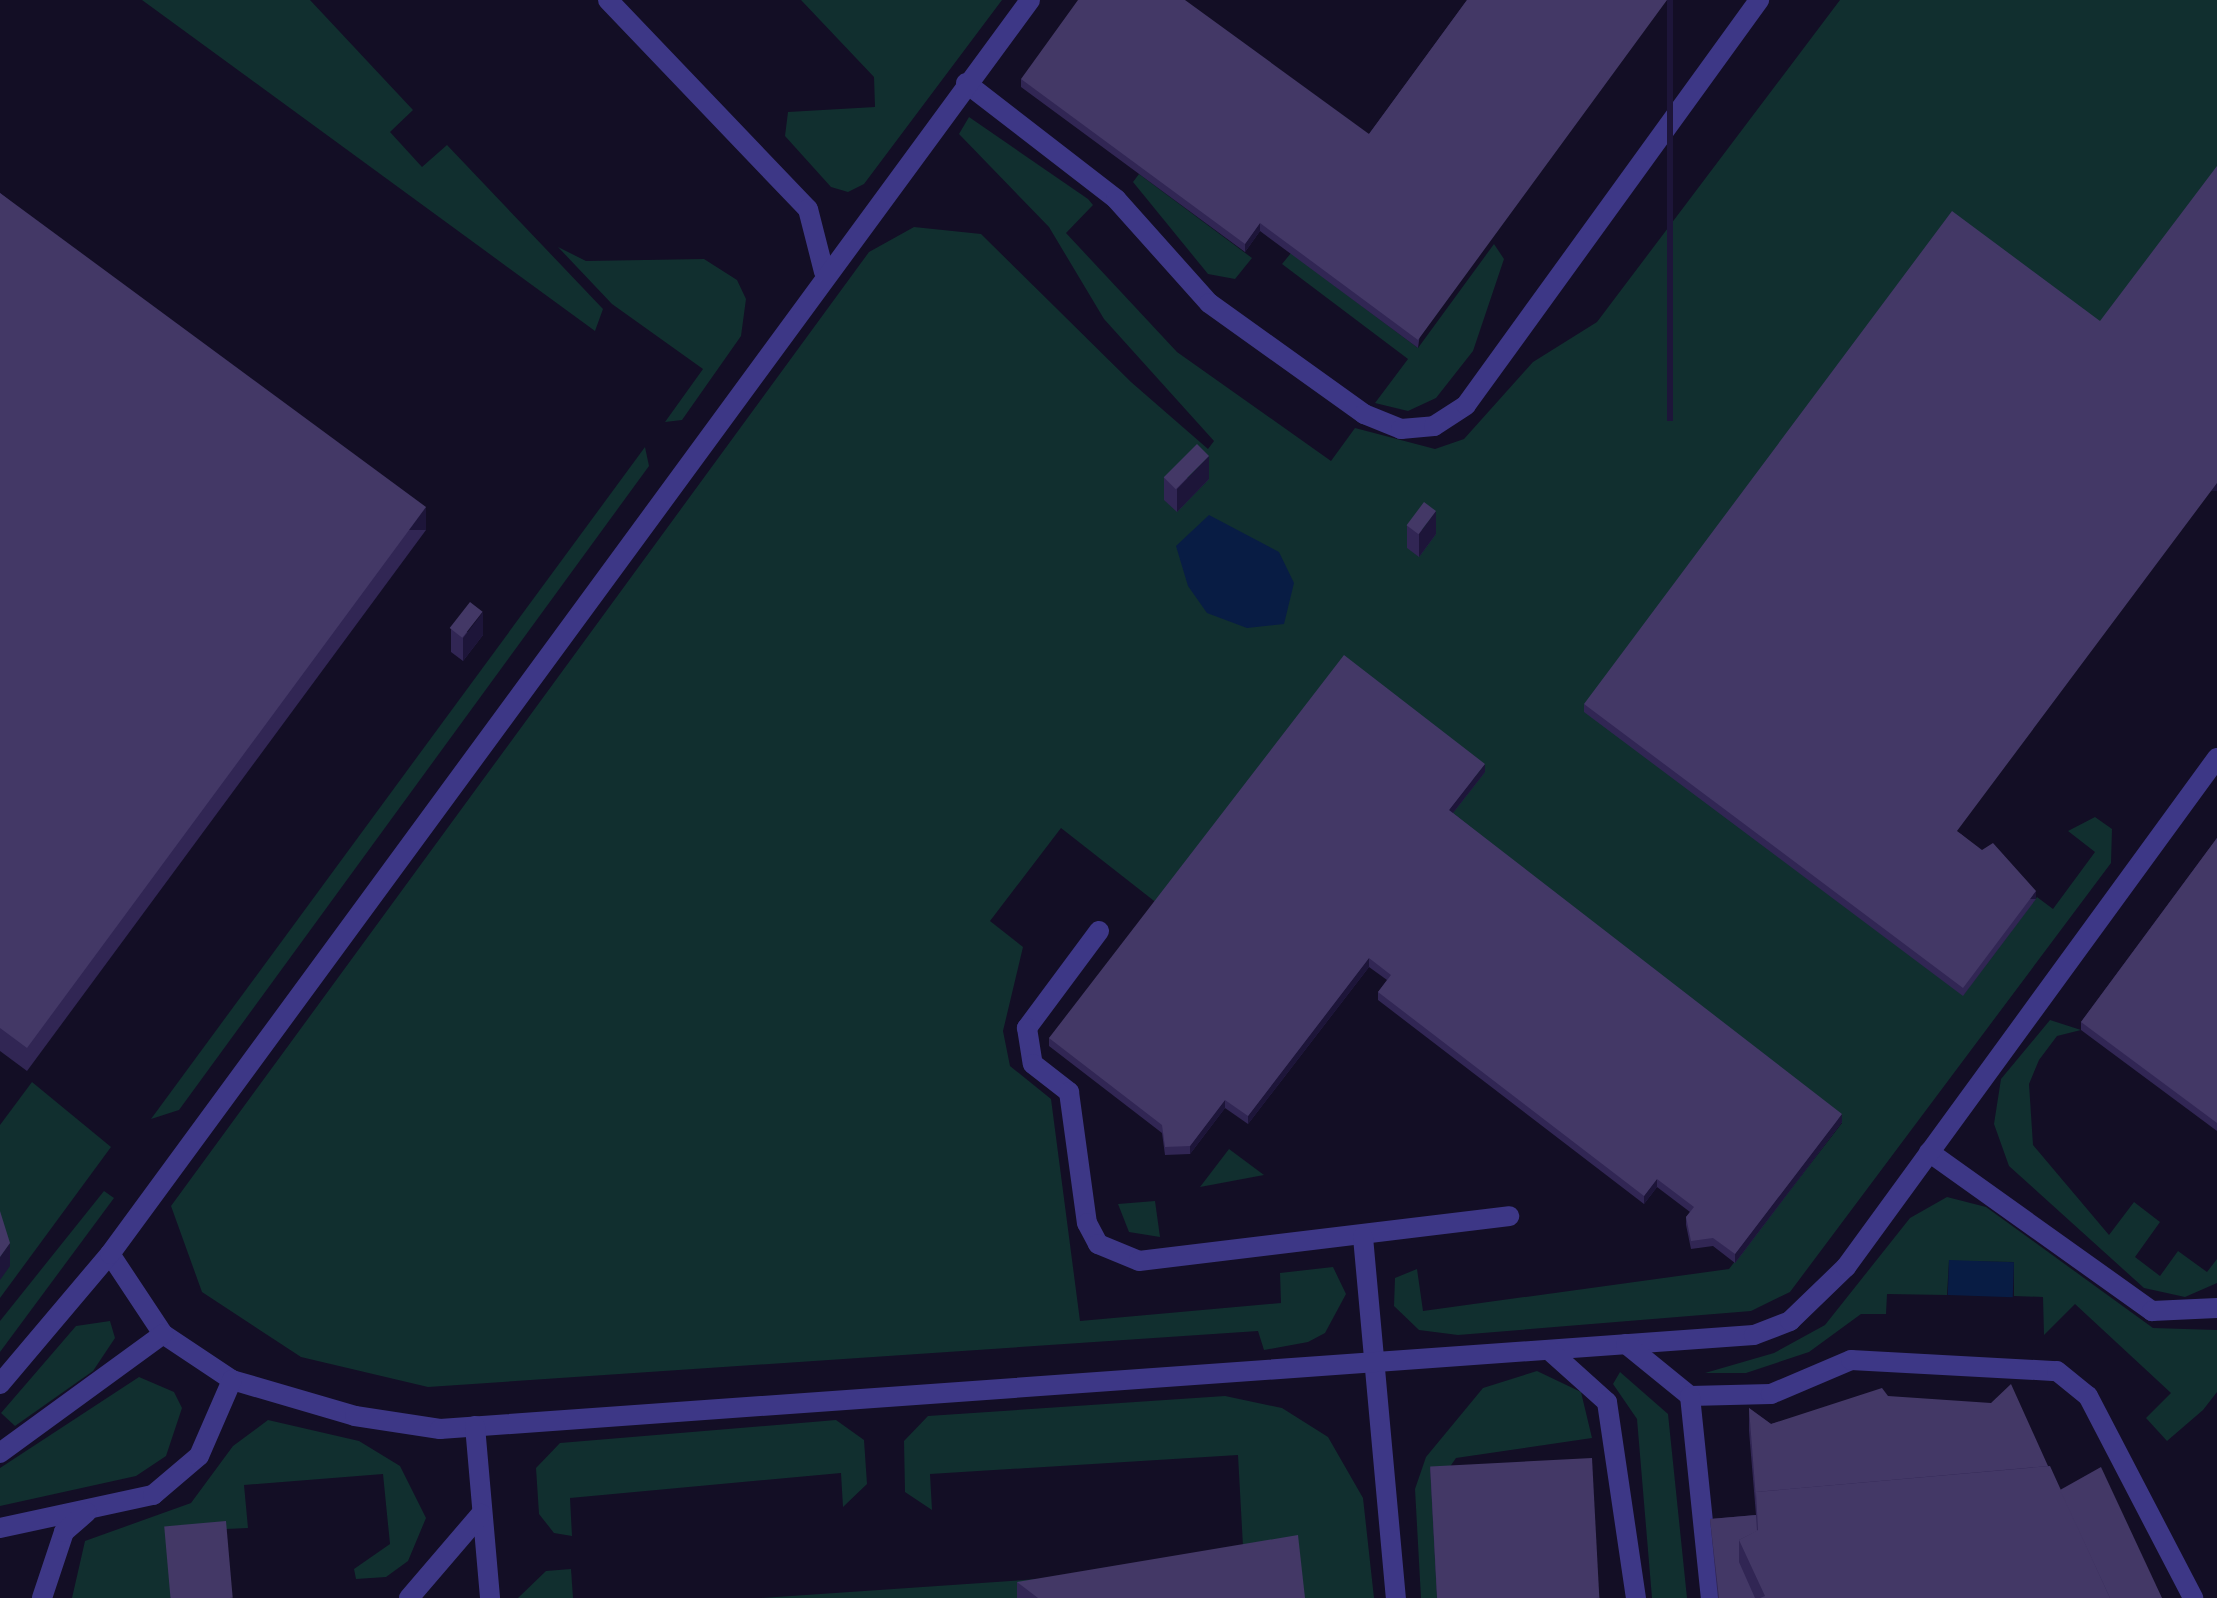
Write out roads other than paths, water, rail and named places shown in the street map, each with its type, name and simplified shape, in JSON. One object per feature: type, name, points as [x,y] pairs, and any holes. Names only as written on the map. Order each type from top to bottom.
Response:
[{"type":"lane","points":[[608,0],[808,210],[824,272]]},
{"type":"lane","points":[[0,1384],[110,1254],[824,272],[1030,0]]},
{"type":"lane","points":[[966,83],[1116,199],[1209,303],[1364,414],[1401,428],[1434,426],[1466,404],[1759,0]]},
{"type":"lane","points":[[110,1254],[164,1334],[232,1380],[403,1427],[476,1426],[1754,1335],[1790,1321],[1846,1267],[2217,758]]},
{"type":"lane","points":[[1100,931],[1027,1028],[1033,1064],[1069,1092],[1087,1224],[1098,1244],[1139,1261],[1509,1216]]},
{"type":"lane","points":[[1929,1152],[2152,1311],[2217,1308]]},
{"type":"lane","points":[[1363,1236],[1378,1363],[1396,1598]]},
{"type":"lane","points":[[0,1454],[164,1334]]},
{"type":"lane","points":[[1626,1344],[1690,1396],[1771,1394],[1851,1360],[2056,1371],[2088,1396],[2192,1598]]},
{"type":"lane","points":[[1549,1350],[1607,1402],[1636,1598]]},
{"type":"lane","points":[[0,1528],[153,1495],[180,1476],[210,1438],[232,1380]]},
{"type":"lane","points":[[1690,1396],[1712,1598]]},
{"type":"lane","points":[[476,1426],[490,1598]]},
{"type":"lane","points":[[42,1598],[64,1532],[88,1511]]},
{"type":"lane","points":[[409,1598],[481,1514]]},
{"type":"water","points":[[1209,515],[1279,552],[1294,583],[1284,624],[1247,628],[1207,613],[1188,586],[1176,546]]},
{"type":"water","points":[[1949,1260],[2014,1262],[2013,1297],[1948,1295]]}]
